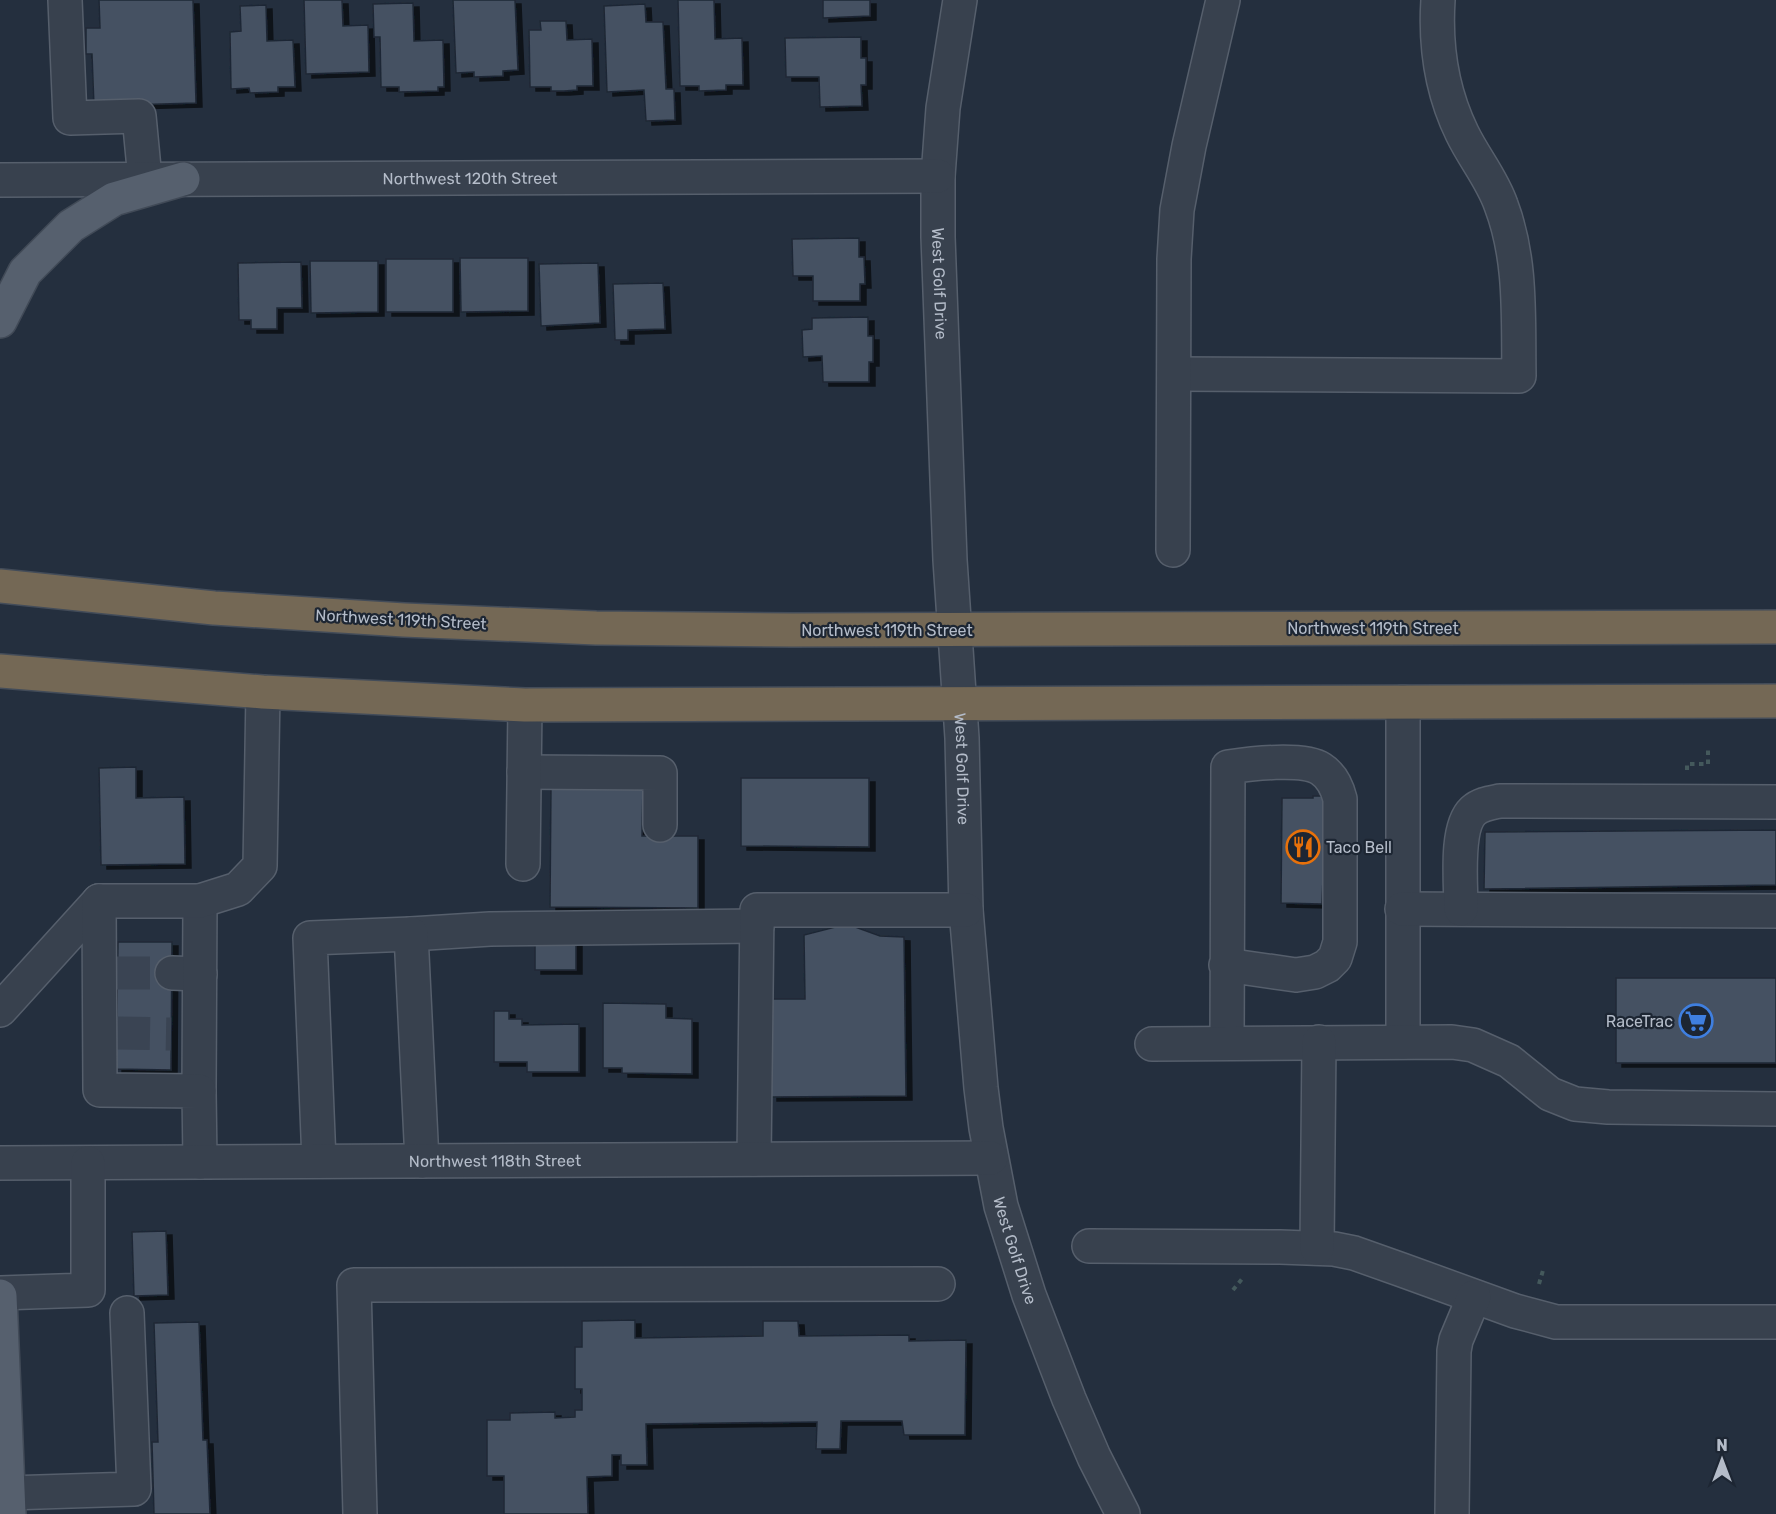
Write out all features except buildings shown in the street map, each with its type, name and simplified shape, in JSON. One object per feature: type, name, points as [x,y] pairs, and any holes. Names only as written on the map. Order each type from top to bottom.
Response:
[{"type":"highway","name":"Northwest 119th Street","points":[[0,586],[214,608],[404,620],[596,628],[954,630],[1776,627]]},
{"type":"highway","points":[[0,671],[263,692],[525,705],[1776,701]]},
{"type":"main road","points":[[0,321],[25,272],[71,226],[114,199],[183,179]]},
{"type":"main road","points":[[0,1294],[9,1503]]},
{"type":"street","points":[[65,0],[70,118],[139,117],[145,179]]},
{"type":"street","name":"West Golf Drive","points":[[960,0],[944,108],[938,176],[938,237],[950,560],[960,705],[966,910],[976,1042],[991,1158],[1001,1206],[1048,1347],[1094,1457],[1123,1514]]},
{"type":"street","points":[[1173,550],[1174,259],[1177,210],[1189,146],[1223,0]]},
{"type":"street","points":[[1174,374],[1519,376],[1517,275],[1511,240],[1502,205],[1492,183],[1463,134],[1447,95],[1438,38],[1438,0]]},
{"type":"street","name":"Northwest 120th Street","points":[[0,180],[938,176]]},
{"type":"street","points":[[0,1010],[99,901],[200,901],[238,889],[260,866],[263,692]]},
{"type":"street","points":[[1402,702],[1402,1042]]},
{"type":"street","points":[[523,864],[525,705]]},
{"type":"street","points":[[1226,965],[1296,975],[1315,972],[1327,966],[1335,958],[1341,934],[1340,799],[1334,783],[1319,767],[1308,764],[1261,763],[1228,767],[1226,965],[1227,1043]]},
{"type":"street","points":[[524,772],[660,773],[660,825]]},
{"type":"street","points":[[1461,909],[1462,833],[1467,819],[1474,810],[1485,803],[1500,801],[1776,802]]},
{"type":"street","points":[[99,901],[109,973],[109,1033],[100,1090],[199,1091]]},
{"type":"street","points":[[200,901],[186,974],[185,1034],[199,1091],[200,1162]]},
{"type":"street","points":[[1402,909],[1776,911]]},
{"type":"street","points":[[754,1159],[757,910],[966,910]]},
{"type":"street","points":[[319,1161],[309,938],[490,929],[757,926]]},
{"type":"street","points":[[411,934],[422,1161]]},
{"type":"street","points":[[1317,1248],[1319,1042]]},
{"type":"street","points":[[1152,1044],[1452,1042],[1473,1045],[1509,1061],[1550,1094],[1575,1104],[1599,1107],[1776,1109]]},
{"type":"street","name":"Northwest 118th Street","points":[[0,1163],[991,1158]]},
{"type":"street","points":[[0,1294],[88,1290],[88,1163]]},
{"type":"street","points":[[1089,1246],[1317,1248],[1353,1253],[1529,1316],[1556,1322],[1776,1322]]},
{"type":"street","points":[[360,1514],[354,1285],[938,1284]]},
{"type":"street","points":[[1452,1514],[1454,1351],[1456,1340],[1474,1297]]},
{"type":"street","points":[[9,1503],[134,1489],[127,1313]]},
{"type":"tunnel","points":[[117,973],[172,973]]},
{"type":"tunnel","points":[[117,1033],[171,1034]]},
{"type":"place","name":"Taco Bell","points":[[1303,847]]},
{"type":"place","name":"RaceTrac","points":[[1696,1021]]}]
